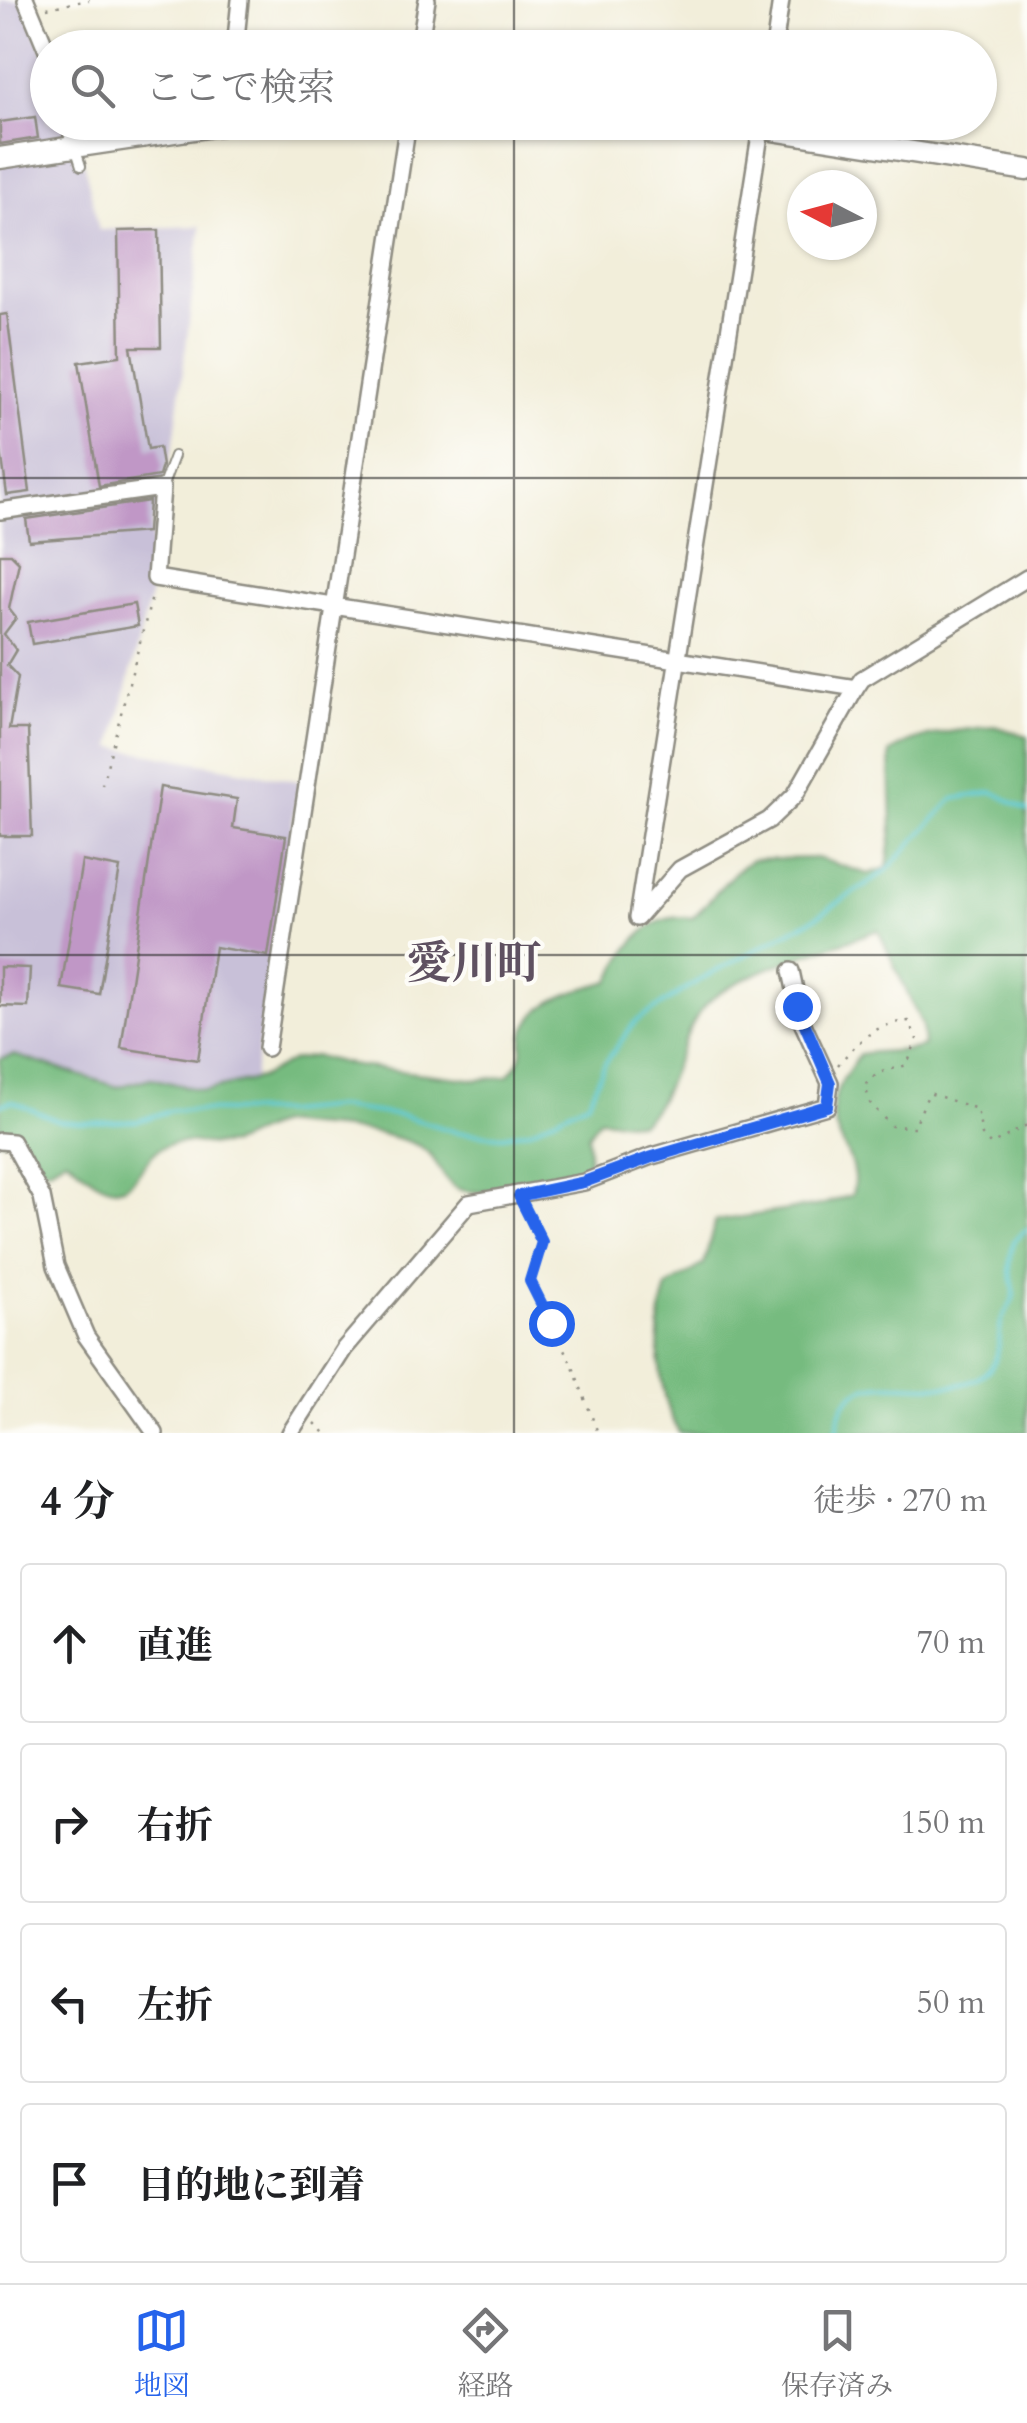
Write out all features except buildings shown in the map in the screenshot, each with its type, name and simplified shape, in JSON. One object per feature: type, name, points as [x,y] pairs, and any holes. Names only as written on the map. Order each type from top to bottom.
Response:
[{"type":"street","points":[[237,30],[240,0]]},
{"type":"street","points":[[422,30],[427,0]]},
{"type":"street","points":[[777,30],[781,0]]},
{"type":"street","points":[[29,6],[39,30]]},
{"type":"street","points":[[73,140],[78,157]]},
{"type":"street","points":[[0,158],[78,157],[157,140]]},
{"type":"street","points":[[267,1048],[405,140]]},
{"type":"street","points":[[760,140],[637,918],[680,870],[769,820],[795,795],[856,688],[1027,578]]},
{"type":"street","points":[[846,140],[1027,170]]},
{"type":"street","points":[[0,511],[162,488],[156,578],[856,688]]},
{"type":"street","points":[[290,1433],[344,1349],[459,1210],[483,1197],[519,1196],[584,1182],[649,1158],[827,1106],[830,1083],[802,1022],[791,971]]},
{"type":"street","points":[[0,1142],[12,1142],[42,1196],[56,1266],[93,1349],[155,1433]]},
{"type":"lane","points":[[162,488],[174,456]]},
{"type":"path","points":[[29,6],[90,0]]},
{"type":"path","points":[[102,784],[138,662],[156,578]]},
{"type":"path","points":[[830,1083],[860,1039],[887,1022],[909,1022],[916,1040],[907,1066],[878,1073],[865,1085],[870,1104],[891,1126],[914,1127],[929,1093],[977,1108],[982,1135],[991,1145],[1027,1125]]},
{"type":"path","points":[[519,1196],[542,1242],[530,1281],[573,1368],[598,1433]]},
{"type":"shaded area","points":[[0,0],[22,0],[35,30],[30,30],[30,140],[74,140],[82,154],[99,230],[201,226],[174,443],[152,526],[150,596],[112,747],[299,781],[253,1083],[223,1097],[0,1096]]},
{"type":"green space","points":[[994,726],[1027,736],[1027,1433],[679,1433],[666,1399],[659,1342],[667,1287],[704,1264],[715,1221],[821,1205],[852,1195],[853,1170],[834,1116],[840,1084],[860,1054],[924,1046],[922,1025],[878,930],[769,968],[713,998],[691,1026],[652,1112],[640,1123],[599,1119],[588,1135],[589,1166],[543,1183],[501,1191],[465,1191],[449,1182],[425,1150],[404,1140],[372,1132],[289,1124],[231,1144],[180,1143],[163,1147],[131,1182],[119,1188],[98,1182],[66,1158],[48,1169],[38,1165],[18,1140],[0,1141],[0,1059],[14,1055],[118,1087],[151,1078],[204,1091],[260,1078],[293,1060],[314,1056],[357,1066],[477,1080],[508,1076],[521,1056],[527,1026],[542,1009],[564,996],[610,981],[641,934],[663,920],[692,918],[752,860],[817,858],[868,874],[887,868],[892,831],[890,753],[926,737]]},
{"type":"waterway","points":[[0,1105],[12,1101],[59,1121],[84,1123],[138,1121],[172,1110],[285,1112],[338,1107],[404,1116],[456,1132],[503,1136],[531,1130],[589,1101],[605,1063],[635,1022],[701,979],[815,918],[886,871],[953,799],[993,792],[1027,810]]},
{"type":"waterway","points":[[837,1433],[843,1406],[857,1392],[877,1386],[950,1386],[972,1381],[990,1368],[998,1352],[1002,1319],[1014,1295],[1010,1267],[1014,1240],[1027,1229]]},
{"type":"district","name":"愛川町","points":[[474,963]]},
{"type":"route","points":[[551,1323],[530,1281],[543,1251],[542,1242],[519,1196],[584,1182],[649,1158],[827,1106],[830,1083],[797,1006]]}]
